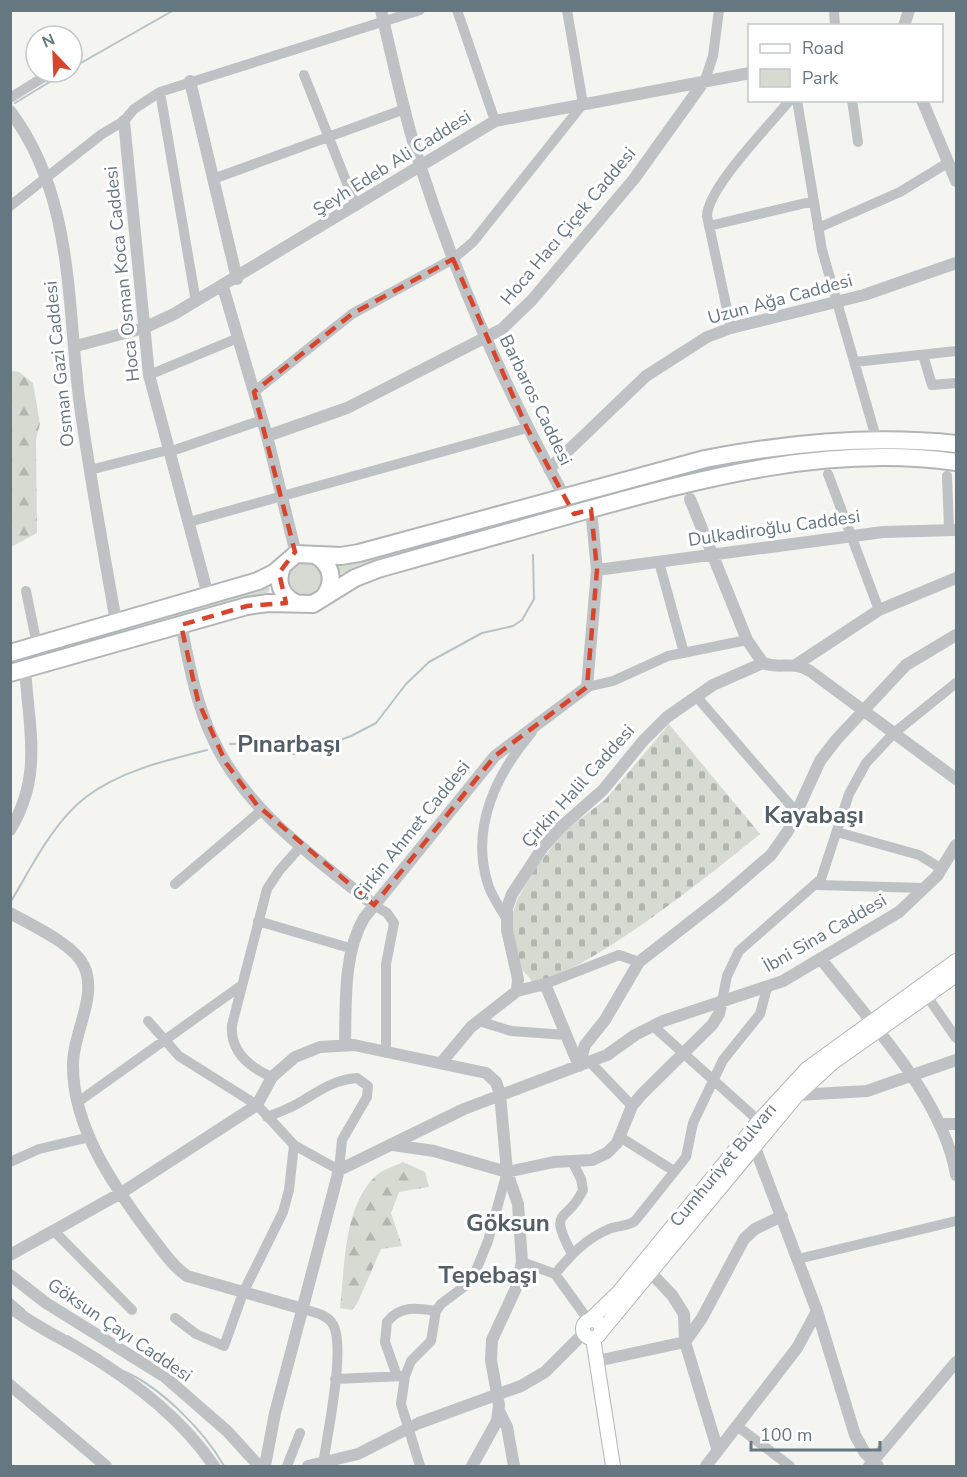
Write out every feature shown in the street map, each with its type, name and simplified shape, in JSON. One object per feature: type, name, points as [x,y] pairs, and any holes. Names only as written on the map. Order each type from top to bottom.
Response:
[{"type":"highway","points":[[10,652],[258,581],[282,567],[296,554],[359,553],[676,466],[758,449],[819,442],[877,441],[957,444]]},
{"type":"highway","points":[[18,671],[247,606],[313,604],[372,571],[712,476],[789,464],[874,458],[957,462]]},
{"type":"highway","points":[[315,555],[327,564],[331,576],[330,588],[322,598]]},
{"type":"highway","points":[[282,567],[279,578],[282,591],[296,603]]},
{"type":"main road","points":[[873,1027],[957,961]]},
{"type":"main road","points":[[873,1027],[927,996],[957,975]]},
{"type":"main road","name":"Cumhuriyet Bulvarı","points":[[592,1331],[649,1271],[797,1095],[873,1027]]},
{"type":"main road","name":"Cumhuriyet Bulvarı","points":[[592,1331],[620,1292],[759,1121],[816,1060],[873,1027]]},
{"type":"main road","points":[[592,1331],[613,1467]]},
{"type":"street","points":[[10,206],[102,134],[123,121],[134,109],[160,92],[382,16],[420,10]]},
{"type":"street","points":[[457,10],[495,122]]},
{"type":"street","points":[[254,392],[352,314],[453,260],[473,242],[583,104],[567,10]]},
{"type":"street","points":[[705,80],[713,56],[719,10]]},
{"type":"street","name":"Barbaros Caddesi","points":[[382,16],[420,166],[453,260],[485,339],[527,428],[564,496]]},
{"type":"street","name":"Şeyh Edeb Ali Caddesi","points":[[76,346],[144,328],[196,302],[495,122],[748,73]]},
{"type":"street","points":[[304,75],[356,206]]},
{"type":"street","name":"Hoca Hacı Çiçek Caddesi","points":[[267,436],[346,408],[485,339],[516,317],[634,179],[705,80]]},
{"type":"street","points":[[190,81],[237,279]]},
{"type":"street","points":[[10,98],[33,84]]},
{"type":"street","points":[[160,92],[196,302]]},
{"type":"street","points":[[730,328],[707,206],[788,102]]},
{"type":"street","points":[[797,102],[818,228],[877,441]]},
{"type":"street","points":[[852,102],[858,142]]},
{"type":"street","points":[[922,102],[957,181]]},
{"type":"street","points":[[213,179],[405,109]]},
{"type":"street","name":"Osman Gazi Caddesi","points":[[10,111],[47,177],[66,265],[76,346],[79,396],[116,622]]},
{"type":"street","name":"Hoca Osman Koca Caddesi","points":[[123,121],[150,375],[168,451],[208,595]]},
{"type":"street","points":[[818,228],[892,196],[949,162]]},
{"type":"street","points":[[709,226],[814,201]]},
{"type":"street","name":"Uzun Ağa Caddesi","points":[[549,469],[661,365],[706,337],[730,328],[838,302],[957,262]]},
{"type":"street","points":[[223,287],[267,436],[296,554]]},
{"type":"street","points":[[150,375],[238,338]]},
{"type":"street","points":[[855,362],[957,351]]},
{"type":"street","points":[[923,355],[932,385],[957,383]]},
{"type":"street","points":[[90,470],[168,451],[262,420]]},
{"type":"street","points":[[189,522],[527,428]]},
{"type":"street","points":[[828,474],[849,536],[879,610]]},
{"type":"street","points":[[947,476],[953,529]]},
{"type":"street","points":[[690,499],[747,640],[763,663],[777,666],[798,664],[879,610],[957,578]]},
{"type":"street","points":[[591,509],[597,570],[587,687],[613,681],[660,659],[747,640]]},
{"type":"street","name":"Dulkadiroğlu Caddesi","points":[[597,570],[849,536],[905,530],[953,529]]},
{"type":"street","points":[[659,562],[684,653]]},
{"type":"street","points":[[26,591],[37,645]]},
{"type":"street","points":[[181,625],[198,701],[213,741],[234,776],[262,810],[301,846],[387,913],[394,923],[386,964],[386,1052]]},
{"type":"street","points":[[584,1064],[585,1045],[605,1020],[639,962],[771,855],[784,839],[820,761],[863,709],[906,665],[957,634]]},
{"type":"street","name":"Çirkin Halil Caddesi","points":[[518,991],[506,918],[512,894],[552,836],[598,796],[656,728],[696,696],[763,663]]},
{"type":"street","points":[[798,664],[957,779]]},
{"type":"street","points":[[10,830],[27,796],[32,770],[18,671]]},
{"type":"street","points":[[392,1145],[435,1151],[507,1172],[536,1165],[599,1158],[612,1149],[620,1137],[632,1106],[716,1019],[727,976],[739,951],[817,885],[825,870],[854,783],[866,763],[894,733],[957,683]]},
{"type":"street","name":"Çirkin Ahmet Caddesi","points":[[345,1044],[346,996],[359,926],[488,765],[504,749],[587,687]]},
{"type":"street","points":[[696,696],[796,813]]},
{"type":"street","points":[[506,918],[490,890],[484,868],[486,814],[499,778],[520,746],[538,725]]},
{"type":"street","points":[[175,884],[262,810]]},
{"type":"street","points":[[837,832],[919,855],[942,869]]},
{"type":"street","name":"İbni Sina Caddesi","points":[[339,1170],[500,1094],[607,1055],[652,1026],[722,1000],[767,988],[821,959],[899,912],[942,869],[957,845]]},
{"type":"street","points":[[272,1077],[249,1064],[233,1042],[232,1024],[258,921],[272,880],[301,846]]},
{"type":"street","points":[[817,885],[924,888]]},
{"type":"street","points":[[10,913],[74,952],[84,966],[87,995],[73,1062],[78,1102],[90,1137],[121,1193],[180,1271],[198,1280],[328,1318],[336,1329],[338,1346],[335,1379],[323,1464]]},
{"type":"street","points":[[258,921],[353,949]]},
{"type":"street","points":[[441,1063],[463,1034],[518,991],[545,984],[619,955],[639,962]]},
{"type":"street","points":[[821,959],[910,1076],[941,1124],[949,1141],[957,1175]]},
{"type":"street","points":[[545,984],[566,1035],[584,1064],[632,1106]]},
{"type":"street","points":[[78,1102],[242,985]]},
{"type":"street","points":[[555,1274],[572,1254],[598,1234],[614,1227],[630,1226],[686,1157],[693,1123],[713,1081],[729,1050],[760,1014],[767,988]]},
{"type":"street","points":[[927,996],[955,1032]]},
{"type":"street","points":[[148,1021],[163,1040],[189,1063],[257,1106],[294,1145],[339,1170]]},
{"type":"street","points":[[479,1021],[511,1030],[566,1035]]},
{"type":"street","points":[[652,1026],[759,1121]]},
{"type":"street","points":[[10,1255],[121,1193],[257,1106],[272,1077],[284,1065],[307,1051],[345,1044],[486,1073],[496,1082],[500,1094],[507,1172],[518,1204],[522,1262],[516,1288],[492,1340],[491,1360],[499,1411],[493,1431],[472,1467]]},
{"type":"street","points":[[797,1095],[852,1094],[957,1060]]},
{"type":"street","points":[[265,1467],[275,1413],[339,1170],[342,1140],[367,1096],[367,1082],[357,1078],[326,1085],[298,1103],[267,1117]]},
{"type":"street","points":[[941,1124],[957,1124]]},
{"type":"street","points":[[10,1162],[39,1149],[90,1137]]},
{"type":"street","points":[[620,1137],[674,1171]]},
{"type":"street","points":[[175,1318],[196,1334],[224,1346],[243,1293],[283,1212],[291,1179],[294,1145]]},
{"type":"street","points":[[754,1145],[817,1311],[855,1435],[873,1465],[957,1362]]},
{"type":"street","points":[[572,1161],[581,1179],[583,1190],[563,1215],[560,1228],[572,1254]]},
{"type":"street","points":[[401,1376],[411,1361],[431,1341],[436,1311],[446,1299],[471,1281],[488,1241],[507,1172]]},
{"type":"street","points":[[597,1361],[685,1342],[702,1318],[744,1239],[755,1229],[782,1216]]},
{"type":"street","points":[[798,1258],[957,1221]]},
{"type":"street","points":[[53,1230],[132,1310]]},
{"type":"street","points":[[308,1467],[358,1454],[408,1428],[498,1396],[545,1372],[592,1331],[555,1274],[522,1262]]},
{"type":"street","points":[[649,1271],[681,1308],[685,1342],[718,1451]]},
{"type":"street","name":"Göksun Çayı Caddesi","points":[[10,1275],[46,1303],[165,1377],[227,1431],[259,1467]]},
{"type":"street","name":"Göksun Çayı Caddesi","points":[[10,1307],[146,1392],[188,1435],[214,1467]]},
{"type":"street","points":[[420,1467],[401,1397],[401,1376],[385,1342],[387,1322],[406,1308],[436,1311]]},
{"type":"street","points":[[706,1467],[797,1348],[817,1311]]},
{"type":"street","points":[[335,1379],[401,1376]]},
{"type":"street","points":[[10,1385],[106,1467]]},
{"type":"street","points":[[499,1411],[507,1427],[514,1467]]},
{"type":"street","points":[[737,1426],[790,1467]]},
{"type":"street","points":[[287,1467],[300,1433]]},
{"type":"highlighted area","points":[[453,259],[527,428],[574,514],[591,509],[597,570],[587,687],[495,756],[374,905],[257,805],[226,763],[198,701],[181,625],[247,606],[286,603],[279,573],[295,552],[254,392],[352,314]]},
{"type":"green space","points":[[11,371],[19,372],[33,383],[40,424],[36,439],[37,533],[11,547]]},
{"type":"green space","points":[[850,447],[956,449],[956,455],[765,460],[720,468],[639,488],[352,569],[339,575],[336,564],[745,457]]},
{"type":"green space","points":[[305,561],[318,566],[323,579],[318,592],[305,597],[292,592],[287,579],[292,566]]},
{"type":"green space","points":[[265,586],[270,588],[269,592],[11,666],[11,659]]},
{"type":"green space","points":[[669,724],[760,834],[649,920],[615,943],[554,976],[532,981],[518,965],[510,920],[518,898],[533,872],[562,833],[606,799]]},
{"type":"green space","points":[[403,1162],[425,1172],[429,1187],[399,1192],[391,1213],[402,1246],[381,1249],[357,1304],[352,1310],[340,1308],[348,1236],[358,1202],[378,1174]]},
{"type":"waterway","points":[[84,61],[174,10]]},
{"type":"waterway","points":[[15,103],[46,84]]},
{"type":"waterway","points":[[230,744],[252,743],[288,754],[302,754],[351,736],[376,723],[406,684],[429,662],[482,633],[513,626],[522,620],[534,599],[533,555]]},
{"type":"waterway","points":[[10,903],[53,832],[74,807],[86,797],[129,773],[207,750]]},
{"type":"waterway","points":[[10,1298],[24,1310]]},
{"type":"waterway","points":[[68,1336],[101,1356]]},
{"type":"waterway","points":[[123,1371],[152,1387],[180,1411],[205,1439],[224,1466]]},
{"type":"district","name":"Pınarbaşı","points":[[289,744]]},
{"type":"district","name":"Kayabaşı","points":[[814,815]]},
{"type":"district","name":"Göksun","points":[[508,1223]]},
{"type":"district","name":"Tepebaşı","points":[[488,1275]]}]
